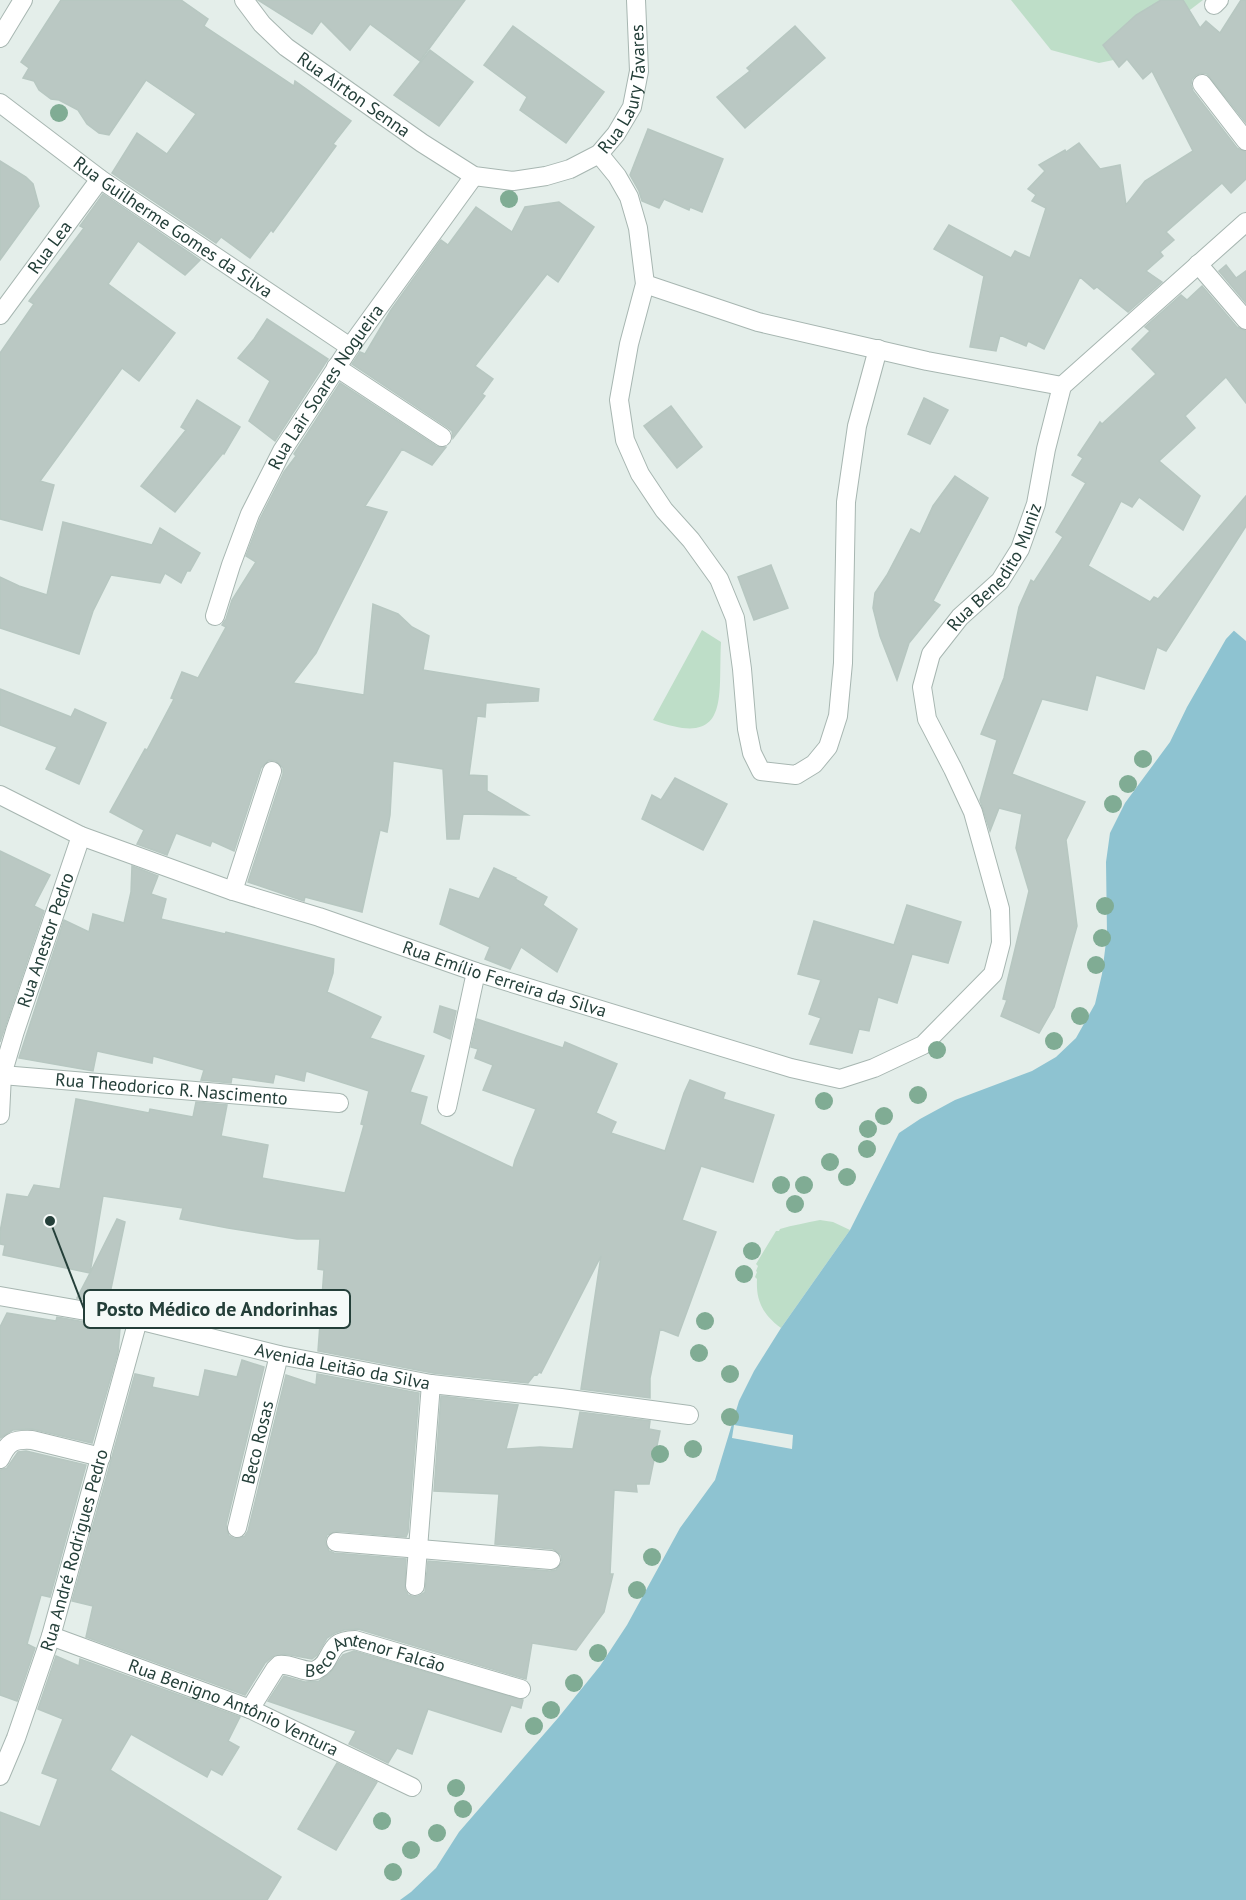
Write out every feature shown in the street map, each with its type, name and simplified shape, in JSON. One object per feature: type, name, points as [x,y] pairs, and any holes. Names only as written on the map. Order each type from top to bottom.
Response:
[{"type":"street","points":[[0,38],[23,0]]},
{"type":"street","name":"Rua Airton Senna","points":[[244,0],[262,24],[286,46],[422,143],[474,176]]},
{"type":"street","name":"Rua Laury Tavares","points":[[474,176],[513,181],[546,176],[570,169],[600,154],[616,134],[632,107],[639,71],[636,0]]},
{"type":"street","points":[[1202,84],[1246,141]]},
{"type":"street","name":"Rua Guilherme Gomes da Silva","points":[[0,103],[100,178],[350,347]]},
{"type":"street","points":[[600,154],[629,197],[638,228],[645,284],[629,344],[619,400],[625,440],[640,474],[664,510],[692,540],[719,579],[735,618],[747,729],[752,753],[761,771],[796,776],[814,764],[828,747],[838,716],[843,663],[846,502],[857,426],[878,349]]},
{"type":"street","name":"Rua Lair Soares Nogueira","points":[[215,616],[250,514],[282,451],[336,367],[474,176]]},
{"type":"street","name":"Rua Lea","points":[[0,315],[100,178]]},
{"type":"street","points":[[645,284],[759,322],[927,361],[1062,386],[1246,222]]},
{"type":"street","points":[[1198,264],[1246,320]]},
{"type":"street","points":[[336,367],[442,437]]},
{"type":"street","name":"Rua Benedito Muniz","points":[[993,974],[1000,943],[1000,909],[973,812],[927,719],[922,687],[931,654],[960,617],[1000,581],[1020,549],[1035,504],[1062,386]]},
{"type":"street","points":[[233,891],[272,771]]},
{"type":"street","name":"Rua Emílio Ferreira da Silva","points":[[0,795],[81,836],[233,891],[319,917],[476,972],[791,1068],[840,1079],[874,1068],[923,1045],[993,974]]},
{"type":"street","name":"Rua Anestor Pedro","points":[[0,1115],[2,1075],[81,836]]},
{"type":"street","points":[[447,1107],[476,972]]},
{"type":"street","name":"Rua Theodorico R. Nascimento","points":[[2,1075],[339,1103]]},
{"type":"street","name":"Avenida Leitão da Silva","points":[[0,1296],[138,1320],[279,1354],[431,1384],[689,1415]]},
{"type":"street","name":"Rua André Rodrigues Pedro","points":[[0,1776],[16,1738],[51,1636],[138,1320]]},
{"type":"street","name":"Beco Rosas","points":[[237,1528],[279,1354]]},
{"type":"street","points":[[415,1586],[431,1384]]},
{"type":"street","points":[[0,1459],[7,1446],[21,1440],[32,1440],[101,1456]]},
{"type":"street","points":[[336,1542],[551,1560]]},
{"type":"street","name":"Rua Benigno Antônio Ventura","points":[[51,1636],[250,1709],[412,1787]]},
{"type":"street","name":"Beco Antenor Falcão","points":[[250,1709],[279,1665],[290,1665],[311,1671],[317,1669],[322,1666],[340,1642],[347,1640],[355,1640],[521,1689]]},
{"type":"green space","points":[[1011,0],[1203,0],[1128,57],[1099,63],[1051,50]]},
{"type":"green space","points":[[702,630],[721,642],[719,699],[715,713],[708,723],[696,728],[678,727],[653,720]]},
{"type":"green space","points":[[820,1220],[833,1222],[850,1230],[781,1328],[769,1317],[761,1305],[755,1277],[758,1266],[756,1264],[776,1231]]},
{"type":"water","points":[[1246,618],[1246,1900],[400,1900],[436,1868],[459,1832],[558,1718],[600,1666],[627,1625],[680,1528],[715,1480],[739,1401],[754,1371],[781,1328],[850,1230],[899,1133],[955,1100],[1032,1071],[1056,1057],[1076,1038],[1095,1004],[1102,974],[1107,934],[1106,862],[1110,833],[1125,803],[1170,742],[1226,639]]},
{"type":"pier","points":[[1244,615],[1246,617],[1246,641],[1232,629]]},
{"type":"pier","points":[[734,1425],[793,1435],[792,1449],[732,1438]]},
{"type":"building","points":[[61,0],[181,0],[208,19],[204,26],[294,86],[295,81],[351,121],[333,144],[336,146],[273,232],[271,230],[250,258],[221,237],[216,243],[112,173],[137,133],[167,154],[196,114],[146,80],[109,135],[99,133],[87,124],[78,110],[59,100],[51,99],[39,90],[34,81],[23,78],[29,68],[21,62]]},
{"type":"building","points":[[258,0],[465,0],[420,61],[370,24],[350,50],[321,21],[312,34]]},
{"type":"building","points":[[1161,0],[1183,0],[1200,28],[1206,21],[1220,33],[1241,0],[1246,0],[1246,123],[1207,74],[1196,75],[1191,85],[1193,91],[1237,148],[1246,152],[1246,179],[1231,193],[1222,183],[1166,232],[1174,240],[1160,252],[1163,256],[1146,271],[1162,282],[1128,312],[1097,287],[1094,289],[1080,277],[1044,349],[1028,341],[1026,346],[1000,335],[996,351],[970,347],[984,276],[934,249],[949,225],[1011,258],[1015,251],[1030,258],[1046,208],[1032,201],[1036,195],[1028,189],[1045,171],[1039,165],[1079,143],[1100,169],[1120,165],[1126,205],[1145,181],[1193,151],[1152,71],[1143,79],[1127,59],[1119,67],[1103,45],[1136,15]]},
{"type":"building","points":[[513,26],[604,92],[566,143],[520,110],[527,97],[484,65]]},
{"type":"building","points":[[795,26],[825,58],[745,128],[717,97],[750,71],[747,68]]},
{"type":"building","points":[[430,50],[473,82],[439,126],[394,95]]},
{"type":"building","points":[[648,129],[723,159],[702,212],[690,207],[689,210],[664,199],[659,208],[642,201],[630,175]]},
{"type":"building","points":[[0,161],[33,184],[39,206],[0,260]]},
{"type":"building","points":[[103,194],[200,260],[185,275],[138,241],[108,284],[175,333],[139,381],[122,368],[40,481],[54,485],[42,530],[0,519],[0,353],[34,304],[29,301],[84,228],[80,226]]},
{"type":"building","points":[[559,202],[594,227],[558,282],[547,274],[475,366],[493,379],[482,394],[485,396],[453,438],[452,431],[448,428],[352,364],[360,352],[365,354],[391,310],[441,240],[448,245],[476,207],[512,232],[525,207]]},
{"type":"building","points":[[1226,265],[1236,278],[1246,271],[1246,303],[1219,271]]},
{"type":"building","points":[[1202,286],[1237,327],[1246,331],[1246,403],[1226,377],[1185,416],[1195,428],[1159,461],[1200,496],[1183,530],[1139,497],[1132,507],[1121,501],[1088,566],[1150,602],[1154,597],[1158,599],[1246,496],[1246,526],[1166,651],[1157,647],[1144,689],[1096,675],[1087,710],[1042,699],[1012,774],[1085,802],[1066,840],[1077,926],[1054,1007],[1039,1033],[1001,1016],[1007,1000],[1003,999],[1029,891],[1016,848],[1022,814],[999,808],[990,831],[980,800],[997,740],[981,734],[1004,678],[1019,607],[1031,580],[1034,582],[1063,537],[1056,532],[1086,483],[1072,475],[1083,458],[1078,455],[1100,422],[1102,424],[1156,374],[1132,349],[1150,331],[1145,327],[1181,295],[1187,300]]},
{"type":"building","points":[[267,319],[328,359],[275,441],[249,421],[270,381],[238,358]]},
{"type":"building","points":[[340,383],[436,446],[446,447],[432,465],[402,449],[365,506],[387,512],[316,653],[293,683],[364,695],[373,604],[398,614],[412,627],[429,636],[423,670],[539,689],[538,701],[486,703],[485,717],[477,716],[469,775],[487,776],[487,791],[528,815],[463,814],[459,839],[447,839],[443,769],[393,761],[387,832],[380,830],[362,912],[305,897],[304,901],[248,882],[283,774],[283,768],[276,761],[269,760],[261,768],[234,851],[212,841],[210,846],[176,833],[167,855],[137,844],[144,830],[110,812],[174,699],[171,698],[182,672],[198,678],[226,627],[222,625],[232,600],[256,562],[246,556],[260,519],[284,472],[296,456],[294,454]]},
{"type":"building","points":[[924,398],[948,410],[930,444],[908,434]]},
{"type":"building","points":[[197,400],[240,427],[224,454],[175,512],[141,486],[186,430],[181,427]]},
{"type":"building","points":[[671,406],[702,447],[677,468],[644,426]]},
{"type":"building","points":[[955,476],[988,498],[933,601],[940,605],[909,643],[897,680],[880,636],[873,608],[875,593],[911,529],[920,534],[933,506]]},
{"type":"building","points":[[63,522],[152,545],[160,528],[200,553],[181,583],[165,573],[160,583],[111,575],[93,611],[79,654],[0,628],[0,577],[47,595]]},
{"type":"building","points":[[771,565],[788,608],[754,620],[738,577]]},
{"type":"building","points":[[0,689],[71,717],[75,709],[106,723],[79,784],[46,769],[57,747],[0,725]]},
{"type":"building","points":[[675,778],[727,804],[703,850],[642,819],[652,795],[661,800]]},
{"type":"building","points":[[0,851],[50,875],[34,906],[44,911],[0,1042]]},
{"type":"building","points":[[132,866],[158,876],[151,894],[166,899],[161,919],[225,934],[226,932],[334,959],[333,973],[327,992],[381,1017],[370,1038],[424,1056],[410,1092],[427,1097],[420,1124],[513,1168],[536,1109],[483,1090],[493,1065],[475,1058],[478,1049],[471,1047],[477,1019],[563,1048],[565,1042],[617,1064],[596,1113],[616,1122],[611,1133],[665,1151],[690,1080],[725,1093],[723,1099],[774,1115],[753,1182],[701,1166],[682,1220],[716,1232],[678,1336],[660,1329],[650,1378],[650,1398],[581,1389],[601,1256],[541,1373],[535,1374],[528,1383],[433,1373],[318,1351],[324,1270],[318,1269],[320,1239],[297,1239],[180,1219],[183,1208],[103,1196],[90,1273],[3,1255],[5,1245],[0,1244],[7,1194],[28,1197],[34,1185],[60,1189],[76,1099],[149,1113],[150,1109],[193,1117],[196,1102],[227,1105],[221,1136],[268,1145],[262,1178],[345,1193],[364,1125],[361,1124],[369,1091],[306,1071],[304,1081],[275,1074],[273,1083],[232,1077],[231,1083],[201,1080],[204,1070],[153,1056],[152,1063],[97,1051],[93,1071],[19,1058],[64,920],[89,932],[93,914],[124,923],[131,892]]},
{"type":"building","points":[[494,868],[547,897],[543,905],[577,929],[557,972],[521,947],[510,969],[485,959],[490,947],[440,924],[450,889],[479,899]]},
{"type":"building","points":[[907,905],[961,922],[948,963],[912,954],[897,1003],[878,997],[869,1031],[859,1029],[852,1053],[810,1044],[821,1018],[809,1014],[821,980],[798,974],[814,921],[894,945]]},
{"type":"building","points":[[440,1006],[456,1011],[450,1039],[434,1032]]},
{"type":"building","points":[[117,1219],[125,1222],[108,1303],[77,1298]]},
{"type":"building","points":[[7,1313],[56,1321],[57,1317],[120,1328],[118,1352],[92,1443],[32,1429],[13,1430],[0,1438],[0,1327]]},
{"type":"building","points":[[242,1360],[264,1367],[226,1525],[229,1536],[235,1539],[245,1536],[248,1531],[286,1375],[316,1385],[317,1374],[419,1393],[406,1537],[336,1531],[327,1535],[325,1542],[329,1551],[334,1553],[406,1559],[405,1590],[408,1595],[414,1597],[425,1592],[428,1561],[550,1571],[556,1570],[562,1562],[561,1555],[553,1549],[495,1544],[499,1494],[434,1491],[441,1396],[518,1405],[506,1449],[540,1447],[573,1449],[580,1412],[650,1421],[649,1429],[660,1431],[649,1484],[636,1484],[637,1492],[614,1490],[610,1574],[613,1574],[604,1612],[576,1650],[532,1643],[526,1679],[358,1629],[344,1630],[327,1638],[312,1659],[285,1654],[272,1657],[265,1663],[245,1695],[86,1637],[93,1606],[72,1601],[135,1374],[154,1378],[152,1387],[199,1397],[205,1370],[237,1377]]},
{"type":"building","points":[[26,1451],[86,1465],[50,1597],[41,1595],[27,1644],[35,1648],[17,1701],[0,1695],[0,1470],[7,1468],[18,1452]]},
{"type":"building","points":[[354,1651],[523,1700],[521,1708],[511,1705],[501,1732],[428,1709],[412,1754],[397,1748],[388,1763],[349,1744],[356,1731],[268,1701],[284,1676],[305,1682],[319,1681],[330,1673],[343,1655]]},
{"type":"building","points":[[56,1656],[79,1666],[80,1659],[240,1717],[228,1741],[239,1747],[222,1775],[211,1769],[207,1777],[131,1734],[110,1770],[281,1877],[267,1900],[0,1900],[0,1812],[40,1827],[58,1779],[42,1773],[63,1719],[38,1709]]},
{"type":"building","points":[[337,1763],[377,1782],[336,1850],[298,1829]]},
{"type":"place","name":"Posto Médico de Andorinhas","points":[[50,1221]]}]
